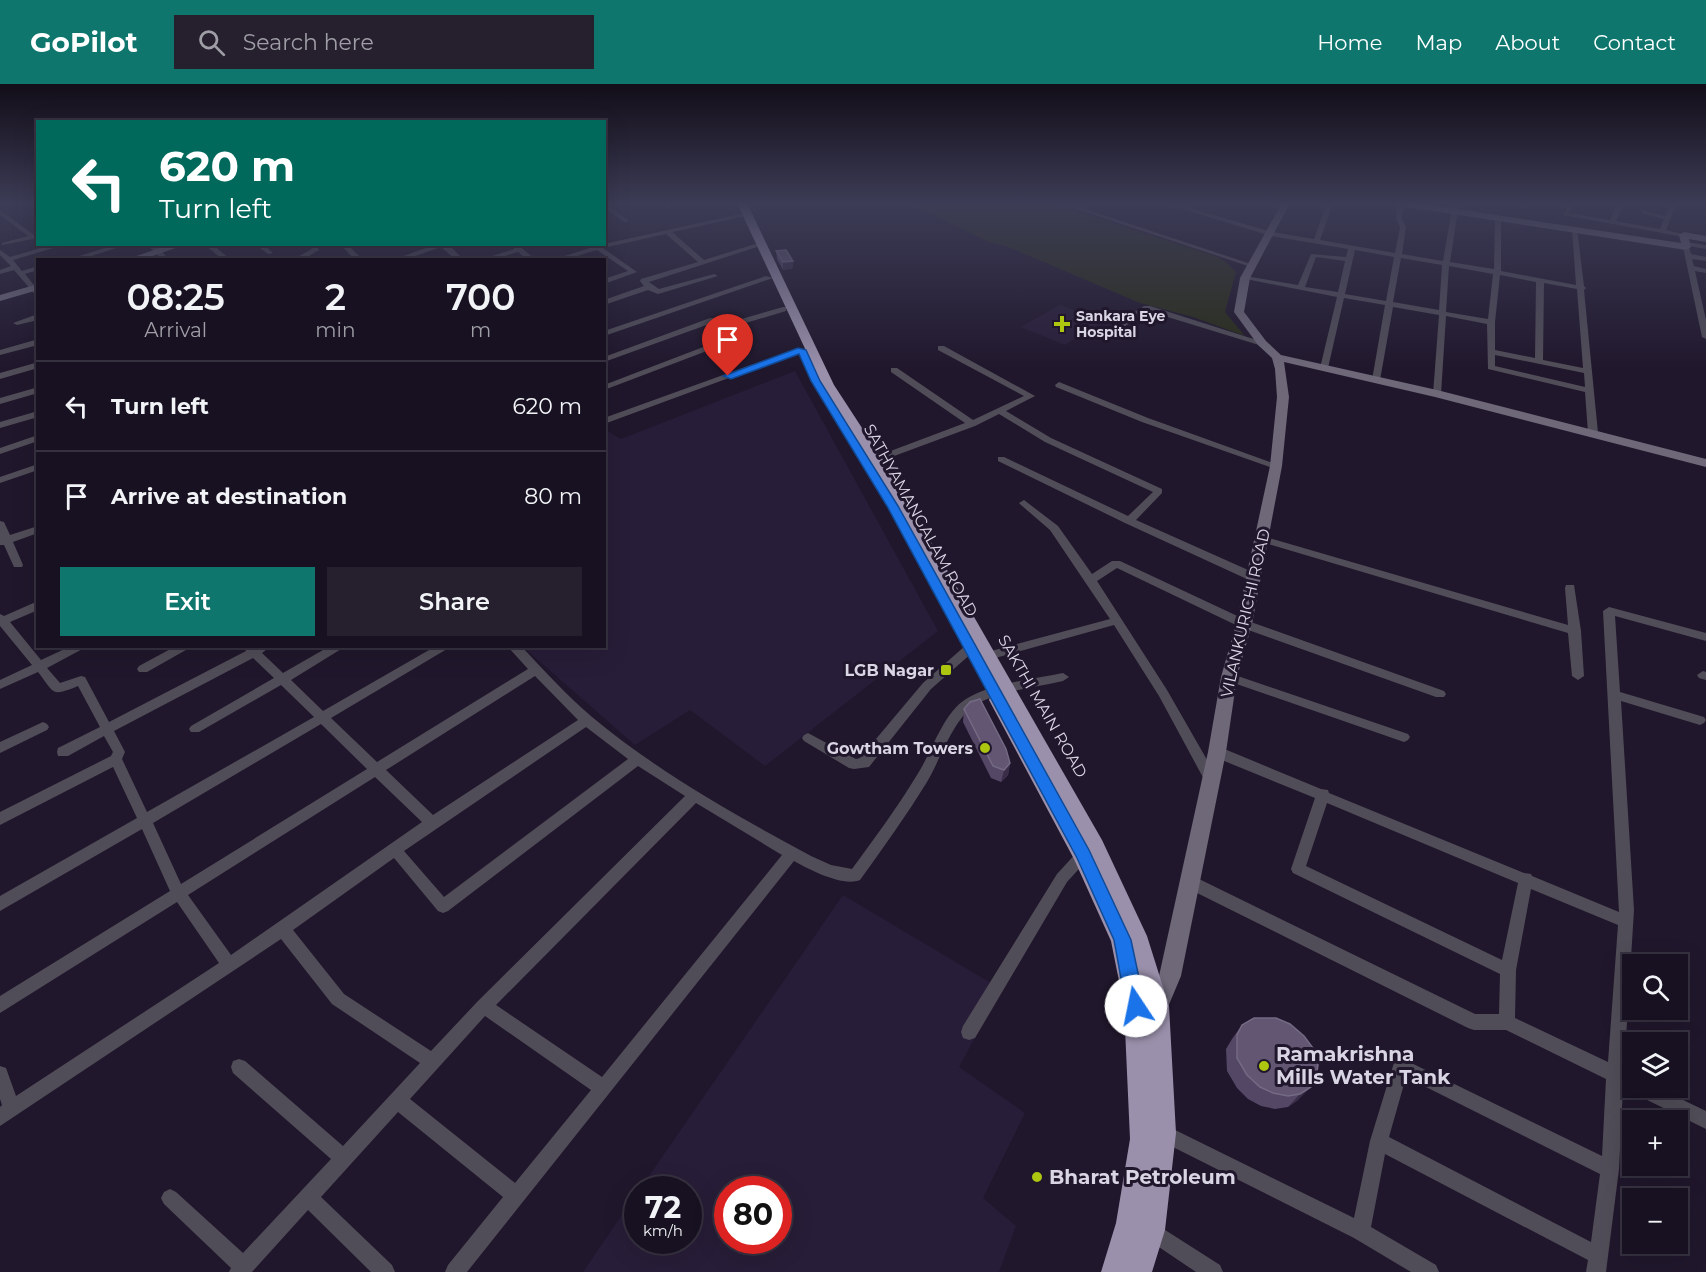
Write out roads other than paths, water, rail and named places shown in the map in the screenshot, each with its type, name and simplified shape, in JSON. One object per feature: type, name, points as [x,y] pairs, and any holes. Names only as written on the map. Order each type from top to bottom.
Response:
[{"type":"highway","name":"SATHYAMANGALAM ROAD","points":[[760,258],[816,381],[1000,691],[1083,855],[1122,940],[1136,1006],[1143,1139],[1130,1223],[1115,1272]]},
{"type":"highway","name":"SAKTHI MAIN ROAD","points":[[765,258],[828,385],[875,459],[979,653]]},
{"type":"highway","name":"SAKTHI MAIN ROAD","points":[[1000,691],[1095,846],[1136,936],[1157,1006],[1163,1133],[1151,1230],[1138,1272]]},
{"type":"main road","points":[[1257,258],[1249,272],[1239,312],[1262,343],[1277,357],[1437,394],[1706,463]]},
{"type":"main road","points":[[0,298],[36,290]]},
{"type":"main road","name":"VILANKURICHI ROAD","points":[[1157,1006],[1170,976],[1217,752],[1229,676],[1244,624],[1276,466],[1283,397],[1277,357]]},
{"type":"main road","points":[[1136,1006],[1157,1006]]},
{"type":"street","points":[[614,258],[658,292],[714,276]]},
{"type":"street","points":[[695,258],[730,291]]},
{"type":"street","points":[[606,302],[715,258]]},
{"type":"street","points":[[1212,258],[1301,287],[1491,322]]},
{"type":"street","points":[[1301,287],[1312,258]]},
{"type":"street","points":[[1324,368],[1350,260],[1338,258]]},
{"type":"street","points":[[1376,380],[1398,258]]},
{"type":"street","points":[[1417,258],[1581,288]]},
{"type":"street","points":[[1437,394],[1447,258]]},
{"type":"street","points":[[1497,258],[1491,322],[1491,367],[1590,390]]},
{"type":"street","points":[[1578,258],[1593,433]]},
{"type":"street","points":[[1688,258],[1706,337]]},
{"type":"street","points":[[9,259],[36,290]]},
{"type":"street","points":[[0,272],[36,268]]},
{"type":"street","points":[[1690,268],[1706,271]]},
{"type":"street","points":[[606,281],[633,272]]},
{"type":"street","points":[[606,333],[769,278]]},
{"type":"street","points":[[1539,361],[1540,280]]},
{"type":"street","points":[[1113,330],[1147,308],[1262,343]]},
{"type":"street","points":[[723,327],[783,309]]},
{"type":"street","points":[[17,323],[36,318]]},
{"type":"street","points":[[606,359],[713,320],[738,336],[606,387]]},
{"type":"street","points":[[0,353],[36,343]]},
{"type":"street","points":[[875,459],[972,424],[1031,396],[941,348]]},
{"type":"street","points":[[606,420],[801,350]]},
{"type":"street","points":[[1492,352],[1588,371]]},
{"type":"street","points":[[0,376],[36,366]]},
{"type":"street","points":[[894,370],[972,424]]},
{"type":"street","points":[[1059,385],[1145,420],[1276,466]]},
{"type":"street","points":[[0,401],[36,391]]},
{"type":"street","points":[[999,411],[1048,440],[1158,491],[1129,521]]},
{"type":"street","points":[[0,425],[36,415]]},
{"type":"street","points":[[0,451],[36,439]]},
{"type":"street","points":[[1001,459],[1129,521],[1253,577]]},
{"type":"street","points":[[0,480],[36,467]]},
{"type":"street","points":[[1024,503],[1054,528],[1091,580],[1163,693],[1211,779]]},
{"type":"street","points":[[0,524],[4,541],[18,565]]},
{"type":"street","points":[[4,541],[36,530]]},
{"type":"street","points":[[1262,539],[1575,631]]},
{"type":"street","points":[[1091,580],[1116,563],[1244,624],[1440,694]]},
{"type":"street","points":[[1570,588],[1578,676]]},
{"type":"street","points":[[0,819],[116,759],[119,752],[81,680],[58,689],[1,620],[36,606]]},
{"type":"street","points":[[1379,1142],[1597,1264],[1610,1169],[1627,922],[1609,611],[1706,637]]},
{"type":"street","points":[[808,738],[854,764],[861,765],[927,686],[979,653],[1115,621]]},
{"type":"street","points":[[0,685],[78,648]]},
{"type":"street","points":[[144,669],[183,648]]},
{"type":"street","points":[[195,729],[336,648]]},
{"type":"street","points":[[0,904],[443,648]]},
{"type":"street","points":[[515,648],[587,720],[637,759],[694,796],[793,852],[835,874],[855,876],[932,763],[961,708],[1000,691],[1063,677]]},
{"type":"street","points":[[63,752],[256,649],[432,824]]},
{"type":"street","points":[[0,1005],[537,669]]},
{"type":"street","points":[[1229,676],[1404,737]]},
{"type":"street","points":[[1613,694],[1700,720]]},
{"type":"street","points":[[0,1074],[6,1113],[228,963],[283,929],[432,824],[587,720]]},
{"type":"street","points":[[0,748],[43,727]]},
{"type":"street","points":[[1217,752],[1526,878],[1627,922]]},
{"type":"street","points":[[116,759],[179,894],[228,963]]},
{"type":"street","points":[[396,851],[443,906],[637,759]]},
{"type":"street","points":[[1323,794],[1298,868],[1508,970]]},
{"type":"street","points":[[170,1198],[241,1269],[484,1006],[694,796]]},
{"type":"street","points":[[455,1272],[793,852]]},
{"type":"street","points":[[969,1032],[1062,878],[1083,855]]},
{"type":"street","points":[[1507,1022],[1508,970],[1526,878]]},
{"type":"street","points":[[1190,882],[1474,1022],[1507,1022],[1622,1078]]},
{"type":"street","points":[[283,929],[338,999],[433,1062]]},
{"type":"street","points":[[484,1006],[602,1087]]},
{"type":"street","points":[[1361,1231],[1379,1142],[1401,1066],[1610,1169]]},
{"type":"street","points":[[239,1067],[344,1158]]},
{"type":"street","points":[[1661,1098],[1706,1120]]},
{"type":"street","points":[[397,1100],[516,1196]]},
{"type":"street","points":[[1163,1133],[1361,1231],[1429,1272]]},
{"type":"street","points":[[308,1197],[385,1272]]},
{"type":"street","points":[[1151,1230],[1213,1272]]},
{"type":"place","name":"Sankara Eye Hospital","points":[[1062,324]]},
{"type":"place","name":"LGB Nagar","points":[[946,670]]},
{"type":"place","name":"Gowtham Towers","points":[[985,748]]},
{"type":"place","name":"Ramakrishna Mills Water Tank","points":[[1264,1066]]},
{"type":"place","name":"Bharat Petroleum","points":[[1037,1177]]}]
